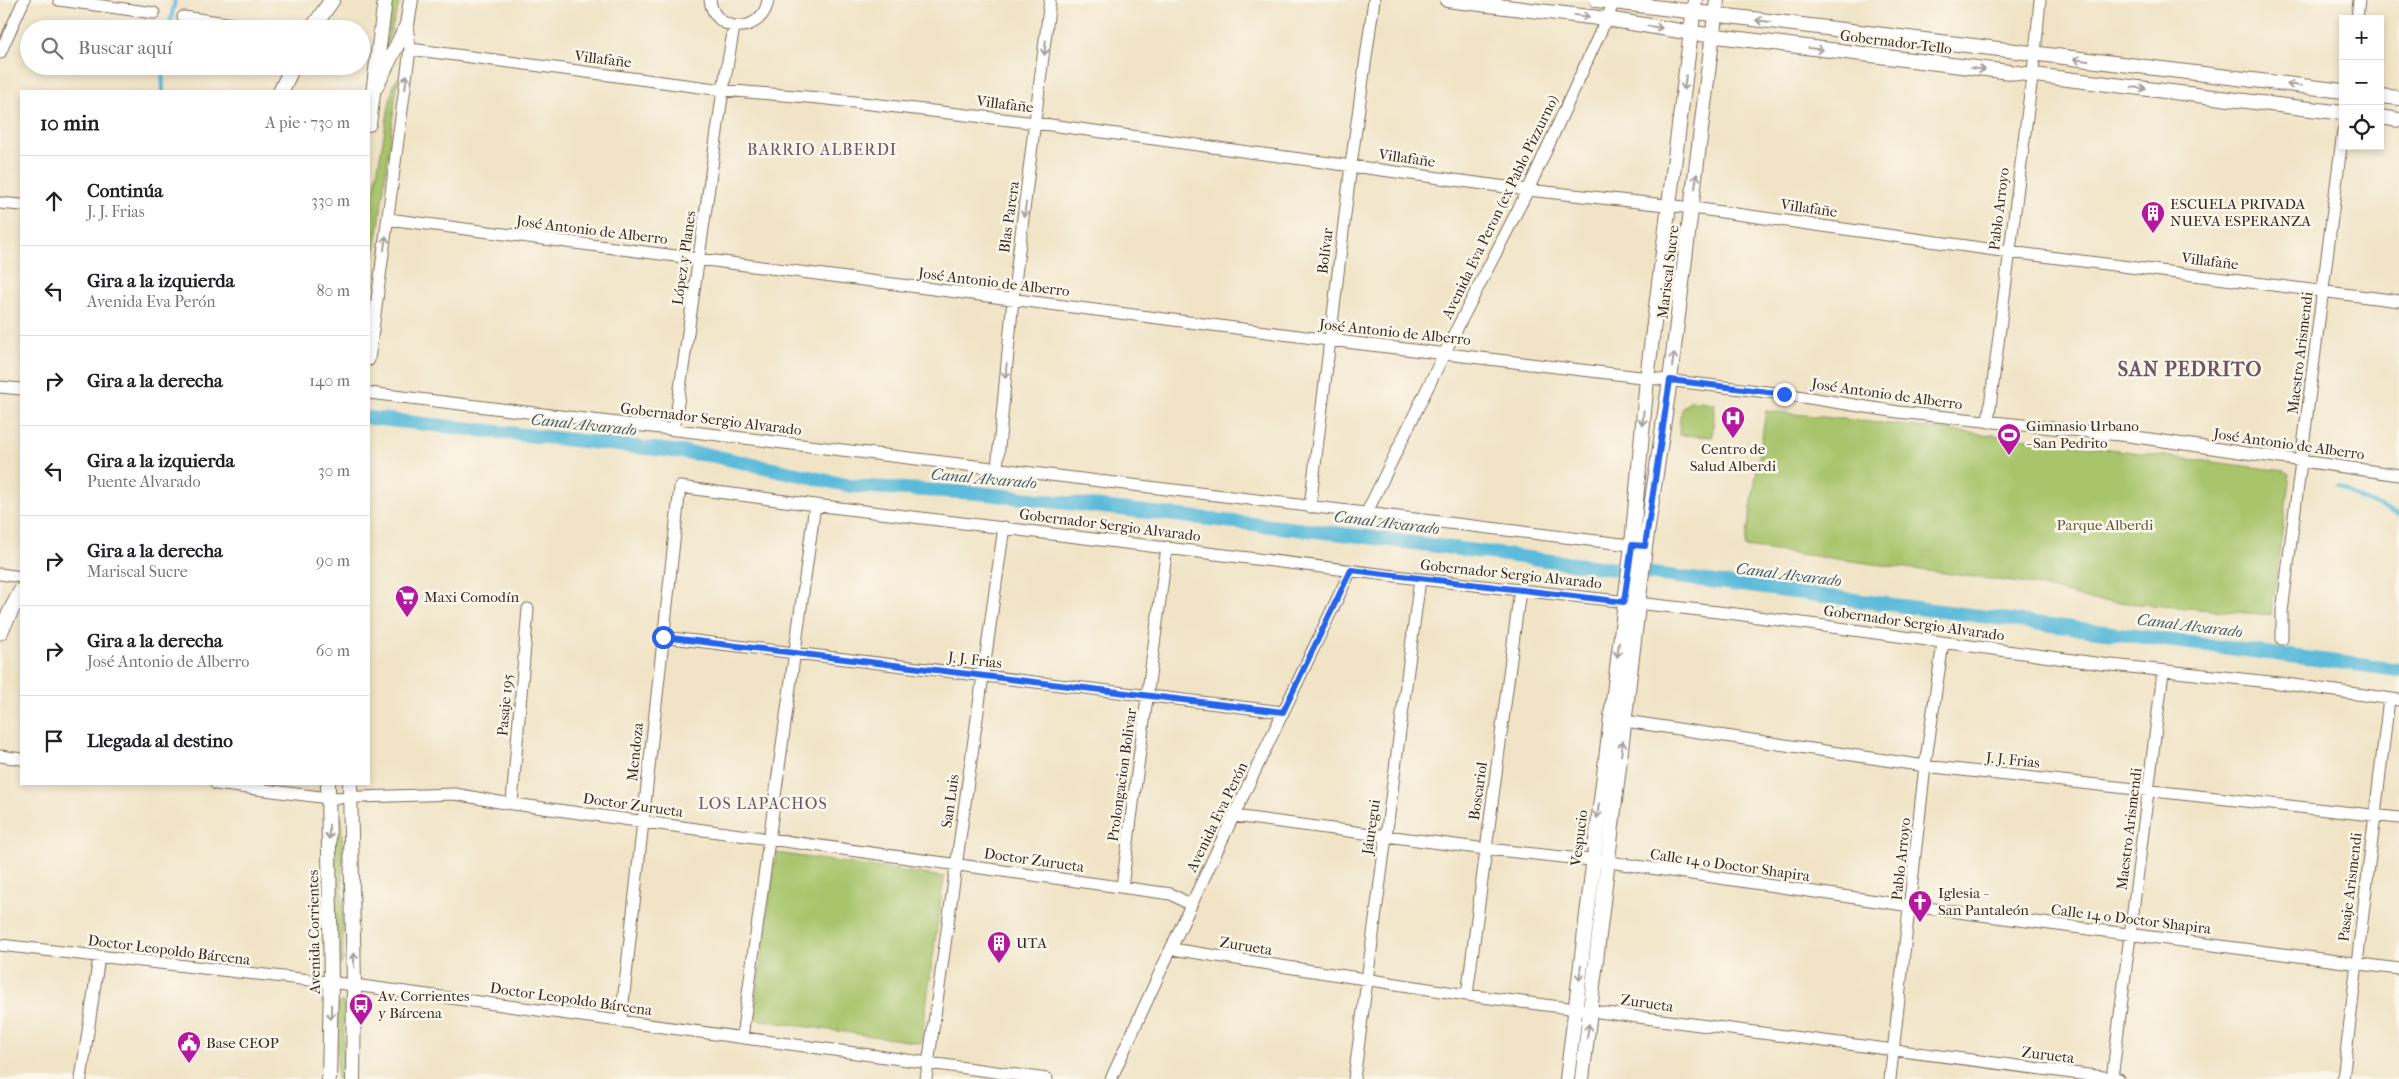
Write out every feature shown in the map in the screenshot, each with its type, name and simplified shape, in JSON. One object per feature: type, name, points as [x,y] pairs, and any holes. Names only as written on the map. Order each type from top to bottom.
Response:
[{"type":"main road","points":[[316,20],[323,7],[332,0]]},
{"type":"main road","points":[[281,90],[289,75]]},
{"type":"main road","points":[[0,632],[20,593]]},
{"type":"street","points":[[0,54],[24,0]]},
{"type":"street","points":[[59,0],[154,13]]},
{"type":"street","points":[[370,117],[384,0]]},
{"type":"street","points":[[370,353],[410,49],[408,25],[411,0]]},
{"type":"street","points":[[710,0],[712,11],[718,19],[734,27],[752,24],[760,18],[765,11],[768,0]]},
{"type":"street","name":"Blas Parera","points":[[997,469],[1013,299],[1050,0]]},
{"type":"street","name":"Bolívar","points":[[1310,507],[1351,165],[1374,0]]},
{"type":"street","name":"Gobernador Tello","points":[[1447,0],[1498,2],[1713,36],[2339,113]]},
{"type":"street","name":"Gobernador Tello","points":[[1597,0],[1694,6],[1716,15],[2339,91]]},
{"type":"street","name":"Mariscal Sucre","points":[[1638,546],[1670,380],[1717,0]]},
{"type":"street","name":"Pablo Arroyo","points":[[1988,422],[2035,54],[2040,0]]},
{"type":"street","points":[[2357,15],[2359,0]]},
{"type":"street","points":[[1607,20],[1614,1]]},
{"type":"street","name":"Mariscal Sucre","points":[[1638,546],[1647,378],[1694,6]]},
{"type":"street","points":[[183,17],[205,20]]},
{"type":"street","name":"Avenida Eva Peron (ex Pablo Pizzurno)","points":[[1366,514],[1445,352],[1528,190],[1607,20]]},
{"type":"street","points":[[374,90],[387,69],[408,25]]},
{"type":"street","name":"López y Planes","points":[[674,430],[723,90],[734,27]]},
{"type":"street","name":"Villafañe","points":[[410,49],[723,90],[819,98],[1036,123],[1528,190],[1670,205],[2009,252],[2399,301]]},
{"type":"street","points":[[2384,96],[2399,98]]},
{"type":"street","points":[[2384,118],[2399,120]]},
{"type":"street","name":"Maestro Arismendi","points":[[2282,639],[2282,612],[2341,150]]},
{"type":"street","points":[[0,203],[20,205]]},
{"type":"street","name":"José Antonio de Alberro","points":[[388,219],[1329,340],[1445,352],[1784,394],[1898,412],[2128,436],[2399,475]]},
{"type":"street","points":[[0,386],[20,389]]},
{"type":"street","name":"Gobernador Sergio Alvarado","points":[[370,392],[1638,546]]},
{"type":"street","name":"Gobernador Sergio Alvarado","points":[[680,487],[1420,579],[1640,603],[2163,672],[2278,683],[2394,699]]},
{"type":"street","name":"Mendoza","points":[[621,1021],[680,487]]},
{"type":"street","points":[[742,1037],[815,505]]},
{"type":"street","name":"San Luis","points":[[926,1079],[1004,527]]},
{"type":"street","points":[[1582,1079],[1640,603],[1638,546]]},
{"type":"street","name":"Vespucio","points":[[1567,1079],[1624,602],[1638,546]]},
{"type":"street","name":"Prolongacion Bolivar","points":[[1122,888],[1167,547]]},
{"type":"street","name":"Avenida Eva Perón","points":[[1110,1079],[1351,570]]},
{"type":"street","points":[[0,574],[20,577]]},
{"type":"street","name":"Jáuregui","points":[[1354,1079],[1420,579]]},
{"type":"street","name":"Boscariol","points":[[1467,995],[1520,590]]},
{"type":"street","name":"Pasaje 195","points":[[512,803],[528,609]]},
{"type":"street","name":"J. J. Frias","points":[[663,637],[1283,712]]},
{"type":"street","name":"Pablo Arroyo","points":[[1890,1079],[1911,906],[1925,766],[1943,643]]},
{"type":"street","name":"Maestro Arismendi","points":[[2114,1079],[2163,672]]},
{"type":"street","name":"Pasaje Arismendi","points":[[2343,1079],[2374,815],[2394,699]]},
{"type":"street","name":"J. J. Frias","points":[[1625,721],[1925,766],[2399,818]]},
{"type":"street","points":[[0,756],[20,759]]},
{"type":"street","name":"Doctor Zurueta","points":[[224,785],[328,798],[351,799],[455,794],[643,822],[1171,894],[1191,905]]},
{"type":"street","name":"Avenida Corrientes","points":[[328,785],[331,983],[329,1079]]},
{"type":"street","points":[[350,785],[354,985],[353,1079]]},
{"type":"street","name":"Calle 14 o Doctor Shapira","points":[[1234,816],[1486,849],[1609,862],[1911,906],[2399,969]]},
{"type":"street","name":"Doctor Leopoldo Bárcena","points":[[0,945],[354,985],[1047,1079]]},
{"type":"street","name":"Zurueta","points":[[1172,949],[1366,981],[1467,995],[1894,1052],[2114,1079]]},
{"type":"street","points":[[81,1079],[99,956]]},
{"type":"green space","points":[[393,0],[400,0],[386,48],[385,47]]},
{"type":"green space","points":[[398,78],[379,226],[370,278],[370,213],[394,83]]},
{"type":"green space","points":[[1692,400],[1715,403],[1712,437],[1679,435],[1682,410]]},
{"type":"green space","name":"Parque Alberdi","points":[[1766,411],[2012,437],[2285,471],[2290,474],[2271,615],[2091,600],[2035,585],[1745,547]]},
{"type":"green space","points":[[337,816],[342,818],[343,961],[340,965],[339,940],[336,939],[335,818]]},
{"type":"green space","points":[[776,853],[944,877],[921,1043],[753,1019]]},
{"type":"green space","points":[[342,1001],[344,1004],[343,1079],[337,1079],[337,1005]]},
{"type":"waterway","points":[[171,20],[175,0]]},
{"type":"waterway","points":[[162,75],[163,90]]},
{"type":"waterway","name":"Canal Alvarado","points":[[370,418],[709,455],[851,486],[978,493],[1359,536],[2399,670]]},
{"type":"waterway","points":[[2338,486],[2399,515]]},
{"type":"place","name":"ESCUELA PRIVADA NUEVA ESPERANZA","points":[[2153,234]]},
{"type":"place","name":"Centro de Salud Alberdi","points":[[1733,439]]},
{"type":"place","name":"Gimnasio Urbano - San Pedrito","points":[[2009,456]]},
{"type":"place","name":"Maxi Comodín","points":[[407,618]]},
{"type":"place","name":"Iglesia - San Pantaleón","points":[[1920,923]]},
{"type":"place","name":"UTA","points":[[999,964]]},
{"type":"place","name":"Av. Corrientes y Bárcena","points":[[361,1026]]},
{"type":"place","name":"Base CEOP","points":[[189,1064]]},
{"type":"district","name":"BARRIO ALBERDI","points":[[822,149]]},
{"type":"district","name":"SAN PEDRITO","points":[[2190,369]]},
{"type":"district","name":"LOS LAPACHOS","points":[[763,803]]},
{"type":"route","points":[[663,637],[1283,712],[1351,570],[1624,602],[1632,545],[1645,546],[1670,380],[1784,394]]}]
